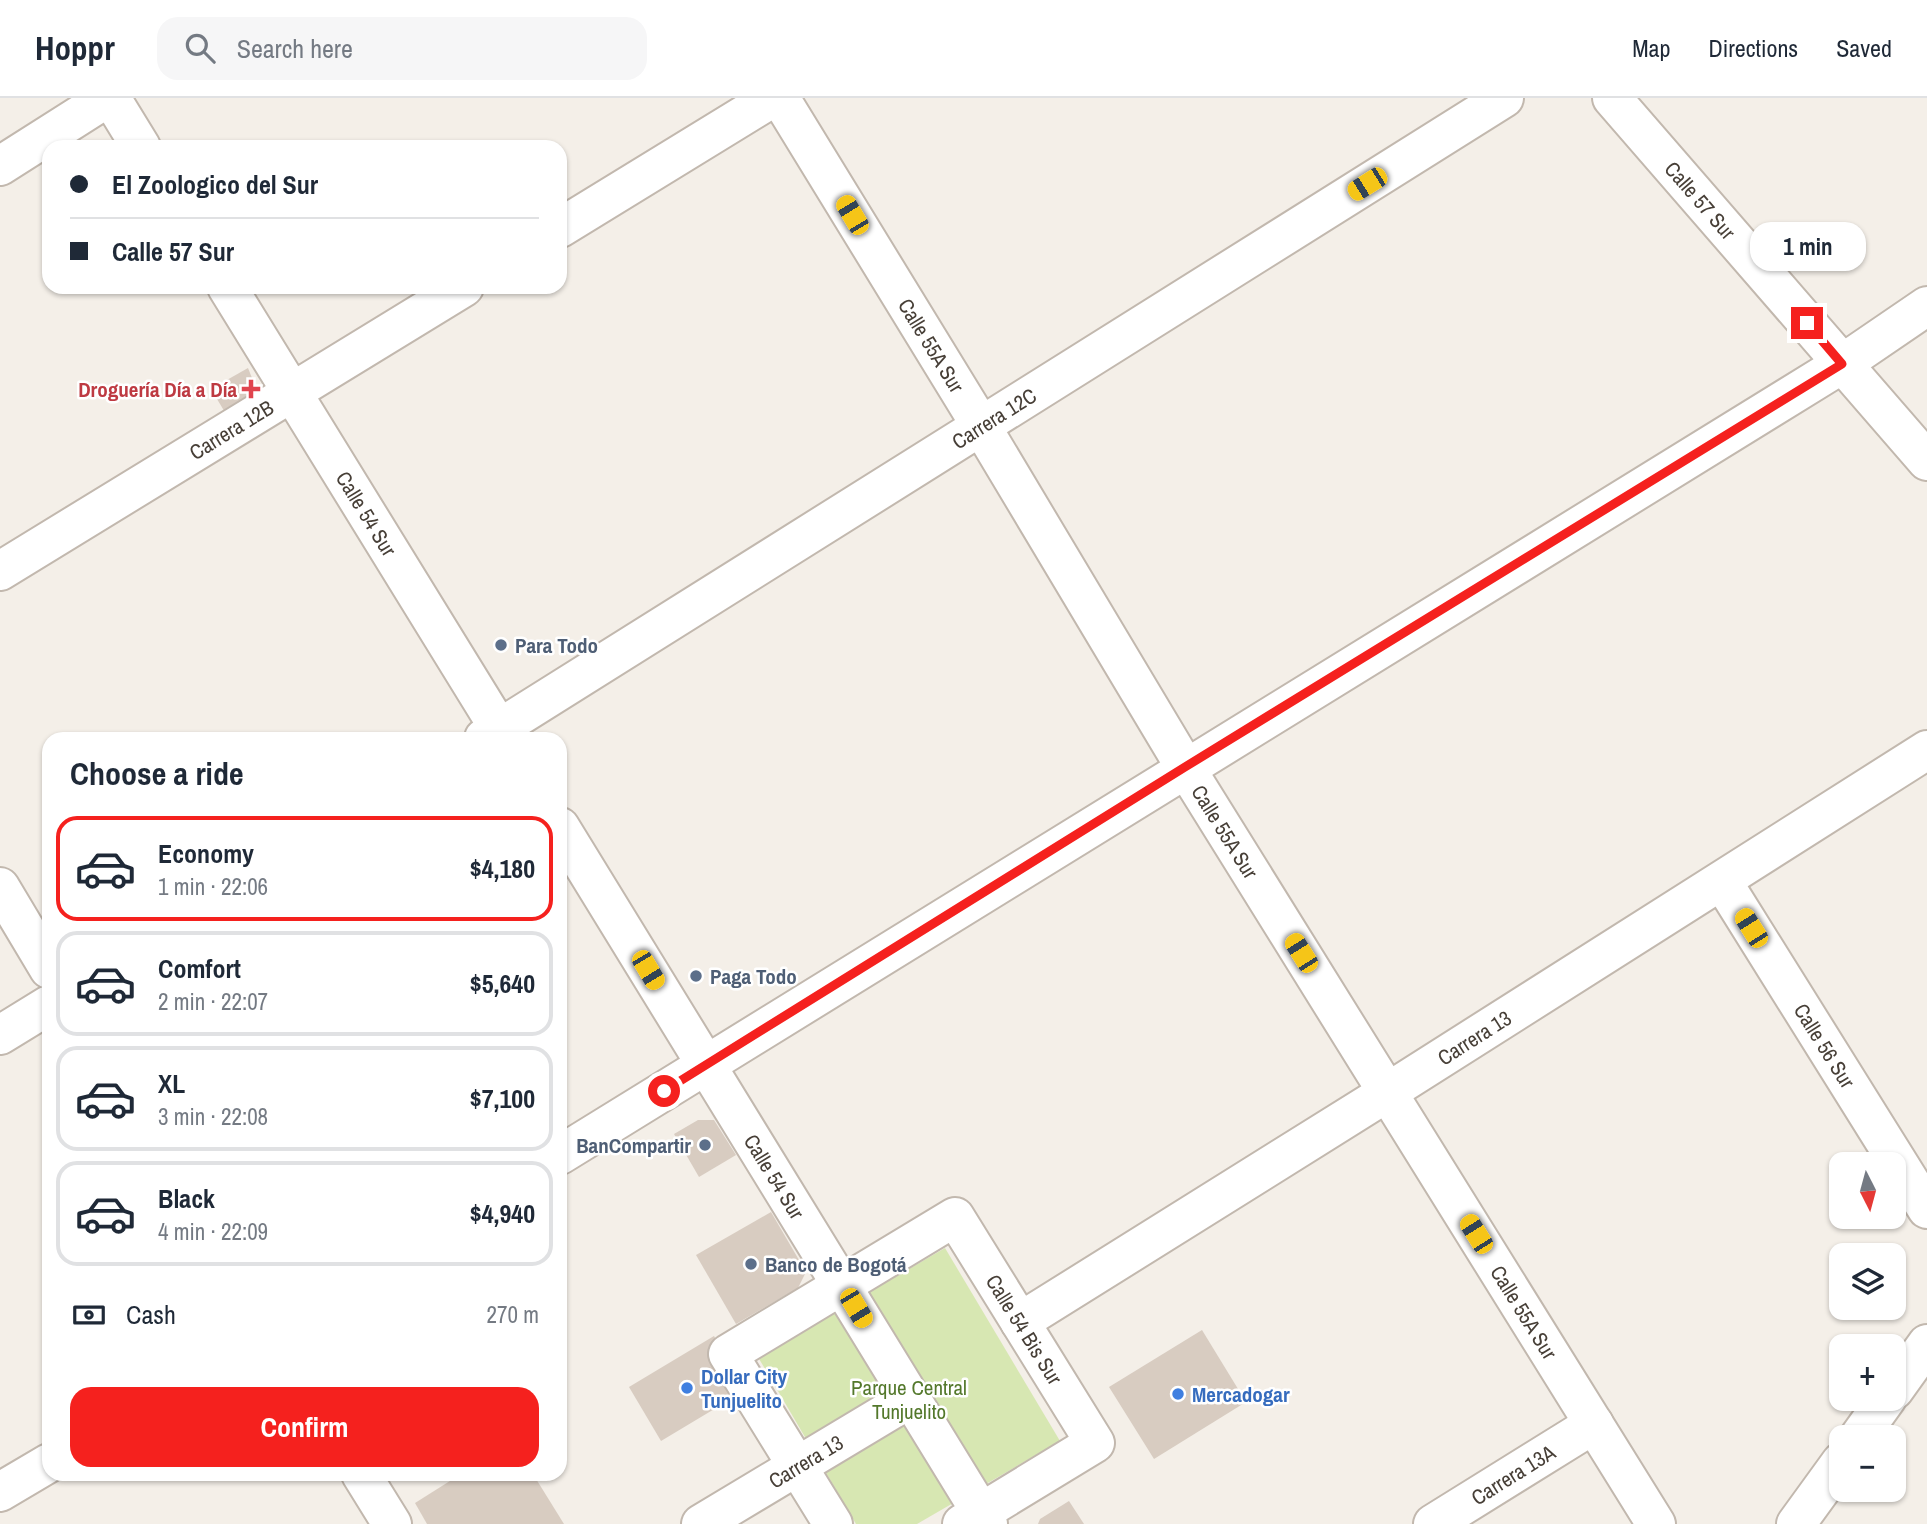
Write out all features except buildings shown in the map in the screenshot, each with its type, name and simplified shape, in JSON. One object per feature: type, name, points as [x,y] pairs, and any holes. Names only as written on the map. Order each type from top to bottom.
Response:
[{"type":"street","points":[[0,166],[109,98],[136,140]]},
{"type":"street","points":[[567,224],[772,98]]},
{"type":"street","name":"Calle 55A Sur","points":[[780,98],[1185,767],[1656,1524]]},
{"type":"street","name":"Carrera 12C","points":[[501,732],[981,426],[1504,98]]},
{"type":"street","name":"Calle 57 Sur","points":[[1612,98],[1927,461]]},
{"type":"street","name":"Calle 54 Sur","points":[[231,294],[494,732]]},
{"type":"street","name":"Carrera 12B","points":[[0,571],[453,294]]},
{"type":"street","points":[[567,1151],[1842,364],[1927,306]]},
{"type":"street","name":"Carrera 13","points":[[1020,1322],[1927,750]]},
{"type":"street","name":"Calle 54 Sur","points":[[567,838],[911,1398],[977,1520]]},
{"type":"street","name":"Calle 56 Sur","points":[[1722,881],[1927,1209]]},
{"type":"street","points":[[0,887],[42,957]]},
{"type":"street","points":[[0,1035],[42,1009]]},
{"type":"street","name":"Calle 54 Bis Sur","points":[[842,1286],[955,1217],[1095,1443],[977,1520]]},
{"type":"street","points":[[833,1524],[728,1354],[842,1286]]},
{"type":"street","points":[[1906,1373],[1927,1344]]},
{"type":"street","name":"Carrera 13","points":[[701,1524],[911,1398]]},
{"type":"street","name":"Carrera 13A","points":[[1433,1524],[1594,1424]]},
{"type":"street","points":[[0,1492],[42,1466]]},
{"type":"street","points":[[1796,1524],[1829,1479]]},
{"type":"street","points":[[365,1481],[392,1524]]},
{"type":"green space","name":"Parque Central Tunjuelito","points":[[945,1248],[1060,1441],[917,1524],[856,1524],[758,1357]]},
{"type":"place","name":"Droguería Día a Día","points":[[251,389]]},
{"type":"place","name":"Para Todo","points":[[501,645]]},
{"type":"place","name":"Paga Todo","points":[[696,976]]},
{"type":"place","name":"BanCompartir","points":[[705,1145]]},
{"type":"place","name":"Banco de Bogotá","points":[[751,1264]]},
{"type":"place","name":"Dollar City Tunjuelito","points":[[687,1388]]},
{"type":"place","name":"Mercadogar","points":[[1178,1394]]},
{"type":"route","points":[[664,1091],[1842,364],[1807,323]]}]
